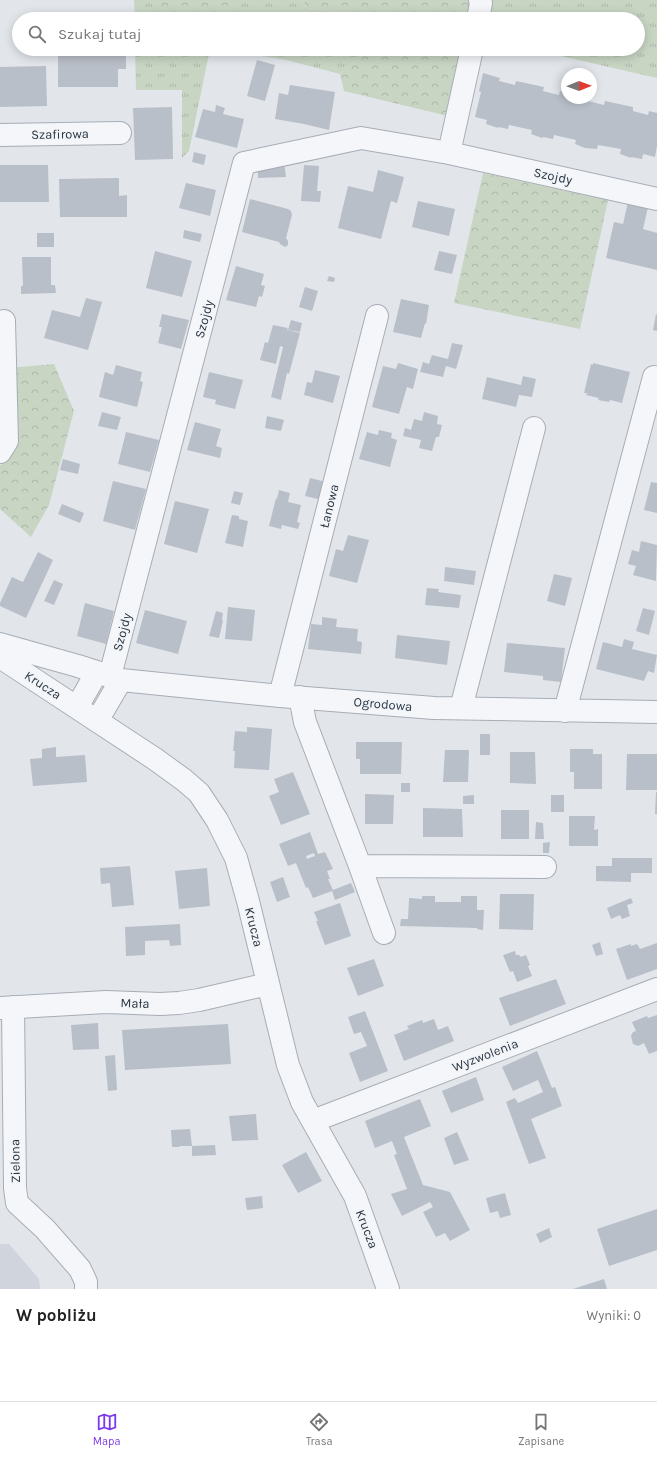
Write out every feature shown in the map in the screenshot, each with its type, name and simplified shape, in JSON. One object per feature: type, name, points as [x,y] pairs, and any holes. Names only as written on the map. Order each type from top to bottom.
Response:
[{"type":"street","points":[[479,12],[480,0]]},
{"type":"street","points":[[449,153],[470,56]]},
{"type":"street","name":"Szafirowa","points":[[0,135],[120,133]]},
{"type":"street","name":"Szojdy","points":[[109,676],[244,163],[361,138],[449,153],[657,199]]},
{"type":"street","name":"Łanowa","points":[[290,697],[377,316]]},
{"type":"street","points":[[0,452],[7,441],[4,321]]},
{"type":"street","points":[[565,711],[654,377]]},
{"type":"street","points":[[461,708],[534,428]]},
{"type":"street","name":"Ogrodowa","points":[[0,644],[109,676],[290,697],[434,708],[657,712]]},
{"type":"street","name":"Krucza","points":[[0,657],[77,707],[184,780],[199,793],[217,820],[236,858],[288,1065],[302,1102],[355,1196],[388,1289]]},
{"type":"street","points":[[77,707],[109,676]]},
{"type":"street","points":[[97,721],[109,676]]},
{"type":"street","points":[[290,697],[305,722],[360,866],[384,934]]},
{"type":"street","points":[[360,866],[545,867]]},
{"type":"street","name":"Mała","points":[[6,1007],[106,1002],[160,1004],[179,1003],[199,1000],[268,984]]},
{"type":"street","name":"Wyzwolenia","points":[[313,1121],[657,989]]},
{"type":"street","name":"Zielona","points":[[6,1007],[17,1203],[45,1229],[80,1269],[86,1282],[86,1289]]},
{"type":"shaded area","points":[[0,1244],[9,1244],[39,1279],[40,1289],[0,1289]]},
{"type":"green space","points":[[134,0],[303,0],[307,8],[338,12],[135,12]]},
{"type":"green space","points":[[154,0],[239,0],[238,12],[154,12]]},
{"type":"green space","points":[[303,0],[471,0],[470,12],[338,12],[307,8]]},
{"type":"green space","points":[[488,0],[657,0],[657,78],[561,56],[645,56],[645,12],[485,12]]},
{"type":"green space","points":[[135,56],[209,56],[189,151],[182,158],[182,90],[136,90]]},
{"type":"green space","points":[[262,56],[362,56],[340,74],[286,60]]},
{"type":"green space","points":[[362,56],[461,56],[448,116],[344,91],[340,74]]},
{"type":"green space","points":[[483,173],[608,200],[580,329],[454,303]]},
{"type":"green space","points":[[54,364],[74,411],[49,505],[31,537],[0,509],[0,466],[12,449],[8,368]]},
{"type":"building","points":[[58,56],[126,56],[126,69],[118,69],[118,87],[58,87]]},
{"type":"building","points":[[257,60],[275,65],[265,101],[247,96]]},
{"type":"building","points":[[46,66],[47,106],[0,107],[0,67]]},
{"type":"building","points":[[483,73],[500,78],[499,81],[515,85],[516,81],[544,87],[543,91],[559,95],[561,91],[561,104],[597,103],[604,105],[605,101],[633,107],[633,111],[648,115],[649,111],[657,113],[657,146],[655,157],[643,154],[642,159],[631,158],[620,154],[621,149],[598,145],[597,149],[585,148],[575,144],[576,140],[554,135],[553,139],[542,138],[531,134],[532,130],[509,125],[508,129],[498,128],[486,124],[487,120],[475,117],[481,92],[479,91]]},
{"type":"building","points":[[290,85],[335,92],[329,130],[275,119],[279,93],[288,95]]},
{"type":"building","points":[[216,105],[225,108],[223,114],[244,119],[237,148],[195,137],[203,109],[215,112]]},
{"type":"building","points":[[172,107],[173,159],[135,160],[133,108]]},
{"type":"building","points":[[194,152],[206,155],[204,165],[192,162]]},
{"type":"building","points":[[284,162],[286,177],[258,178],[258,169]]},
{"type":"building","points":[[0,165],[48,165],[49,202],[0,202]]},
{"type":"building","points":[[304,165],[319,166],[317,191],[321,191],[320,202],[301,201]]},
{"type":"building","points":[[378,170],[404,177],[397,203],[391,201],[381,239],[338,228],[348,186],[373,192]]},
{"type":"building","points":[[119,178],[119,196],[127,195],[127,217],[60,217],[59,179]]},
{"type":"building","points":[[186,183],[216,190],[210,216],[179,208]]},
{"type":"building","points":[[250,199],[291,211],[292,215],[286,238],[288,245],[285,247],[279,242],[242,232]]},
{"type":"building","points":[[418,201],[455,209],[449,236],[412,227]]},
{"type":"building","points":[[628,202],[648,207],[643,229],[657,233],[657,270],[606,258],[614,222],[623,224]]},
{"type":"building","points":[[184,230],[202,234],[200,242],[183,238]]},
{"type":"building","points":[[37,233],[54,233],[54,247],[37,247]]},
{"type":"building","points":[[155,251],[192,261],[182,297],[146,288]]},
{"type":"building","points":[[439,251],[457,255],[452,274],[434,270]]},
{"type":"building","points":[[22,257],[51,257],[51,285],[55,285],[56,293],[21,294],[21,286],[23,286]]},
{"type":"building","points":[[236,266],[264,274],[261,285],[265,286],[262,297],[259,296],[256,307],[226,300]]},
{"type":"building","points":[[329,276],[335,278],[334,282],[327,281]]},
{"type":"building","points":[[305,287],[318,291],[312,311],[299,307]]},
{"type":"building","points":[[86,298],[102,302],[88,350],[44,338],[52,310],[80,317]]},
{"type":"building","points":[[401,299],[429,305],[426,324],[425,323],[421,338],[393,332]]},
{"type":"building","points":[[162,314],[189,320],[181,349],[158,343],[162,327],[159,327]]},
{"type":"building","points":[[656,314],[657,315],[657,331],[653,330]]},
{"type":"building","points":[[291,320],[302,323],[300,332],[288,330]]},
{"type":"building","points":[[273,325],[288,328],[287,330],[300,333],[289,374],[287,373],[281,400],[271,397],[283,347],[280,346],[276,364],[260,360],[265,342],[268,343]]},
{"type":"building","points":[[452,343],[463,345],[456,369],[446,366],[443,377],[420,372],[423,362],[429,364],[432,355],[448,359]]},
{"type":"building","points":[[398,363],[418,369],[413,389],[407,387],[399,414],[372,407],[383,366],[396,369]]},
{"type":"building","points":[[593,363],[630,372],[622,403],[610,400],[609,402],[598,400],[599,398],[586,395],[587,393],[584,393],[591,364],[593,365]]},
{"type":"building","points":[[116,365],[142,372],[140,381],[143,382],[137,407],[99,397],[105,372],[113,375]]},
{"type":"building","points":[[315,370],[340,376],[333,403],[304,395],[307,382],[312,383]]},
{"type":"building","points":[[209,372],[243,380],[235,409],[215,404],[216,400],[203,397]]},
{"type":"building","points":[[523,376],[536,379],[532,397],[519,395],[516,407],[482,399],[487,377],[521,385]]},
{"type":"building","points":[[102,412],[121,417],[117,430],[98,426]]},
{"type":"building","points":[[424,412],[438,416],[437,424],[442,425],[439,437],[436,437],[432,451],[419,448],[421,440],[403,436],[405,428],[411,430],[414,419],[422,421]]},
{"type":"building","points":[[267,416],[284,420],[281,431],[265,428]]},
{"type":"building","points":[[195,422],[221,429],[216,446],[222,448],[220,458],[187,450]]},
{"type":"building","points":[[379,430],[392,433],[391,438],[397,440],[390,467],[359,459],[367,432],[378,435]]},
{"type":"building","points":[[126,432],[159,440],[150,472],[118,464]]},
{"type":"building","points":[[63,459],[80,464],[78,474],[60,470]]},
{"type":"building","points":[[310,478],[326,482],[322,500],[305,496]]},
{"type":"building","points":[[113,481],[146,489],[135,530],[103,521]]},
{"type":"building","points":[[651,482],[657,483],[657,513],[644,510]]},
{"type":"building","points":[[279,490],[290,493],[288,502],[301,505],[297,522],[300,523],[298,529],[282,525],[281,529],[269,526]]},
{"type":"building","points":[[234,491],[243,493],[240,505],[231,503]]},
{"type":"building","points":[[175,501],[209,509],[197,553],[164,544]]},
{"type":"building","points":[[62,504],[84,513],[80,523],[58,514]]},
{"type":"building","points":[[232,515],[239,516],[239,519],[248,521],[243,547],[225,543]]},
{"type":"building","points":[[348,535],[369,540],[357,583],[329,576],[336,549],[343,551]]},
{"type":"building","points":[[641,541],[657,545],[656,581],[633,575],[636,566],[628,564],[632,550],[639,552]]},
{"type":"building","points":[[38,552],[53,560],[26,618],[0,606],[0,603],[12,577],[23,582]]},
{"type":"building","points":[[445,567],[476,571],[474,585],[444,581]]},
{"type":"building","points":[[554,574],[572,578],[565,606],[547,601]]},
{"type":"building","points":[[54,580],[63,584],[54,605],[44,601]]},
{"type":"building","points":[[427,588],[439,589],[438,592],[461,595],[459,608],[425,605]]},
{"type":"building","points":[[85,603],[114,611],[106,644],[77,636]]},
{"type":"building","points":[[228,607],[255,610],[252,641],[225,639]]},
{"type":"building","points":[[643,608],[655,611],[649,635],[636,631]]},
{"type":"building","points":[[145,610],[187,621],[178,654],[136,643]]},
{"type":"building","points":[[216,611],[223,613],[223,621],[219,638],[209,636]]},
{"type":"building","points":[[322,617],[337,619],[336,627],[358,629],[357,641],[362,642],[361,654],[308,649],[311,624],[322,625]]},
{"type":"building","points":[[397,635],[450,641],[447,665],[395,658]]},
{"type":"building","points":[[624,639],[634,642],[632,649],[657,655],[654,673],[648,671],[644,681],[596,669],[603,642],[622,647]]},
{"type":"building","points":[[507,643],[565,648],[561,682],[543,680],[543,676],[504,672]]},
{"type":"building","points":[[247,727],[272,729],[269,770],[234,768],[235,751],[233,751],[235,731],[247,732]]},
{"type":"building","points":[[480,734],[490,734],[490,755],[480,755]]},
{"type":"building","points":[[356,742],[402,742],[401,774],[360,774],[360,759],[356,759]]},
{"type":"building","points":[[56,747],[56,757],[85,755],[87,782],[33,786],[30,759],[42,758],[42,749]]},
{"type":"building","points":[[570,749],[593,749],[593,754],[602,754],[602,789],[574,789],[574,772],[570,772]]},
{"type":"building","points":[[445,750],[469,750],[468,782],[443,782]]},
{"type":"building","points":[[510,752],[535,752],[536,784],[510,783]]},
{"type":"building","points":[[627,754],[657,754],[657,790],[626,790]]},
{"type":"building","points":[[293,772],[310,814],[281,825],[269,796],[279,792],[274,779]]},
{"type":"building","points":[[401,783],[410,783],[410,792],[401,792]]},
{"type":"building","points":[[656,792],[657,814],[655,814]]},
{"type":"building","points":[[365,794],[394,795],[393,824],[365,824]]},
{"type":"building","points":[[474,795],[474,804],[463,804],[463,796]]},
{"type":"building","points":[[551,795],[564,795],[564,812],[551,812]]},
{"type":"building","points":[[423,808],[462,809],[463,837],[423,837]]},
{"type":"building","points":[[501,810],[529,810],[529,839],[501,839]]},
{"type":"building","points":[[569,816],[595,816],[594,830],[598,829],[598,846],[569,846]]},
{"type":"building","points":[[536,822],[543,823],[544,839],[535,839]]},
{"type":"building","points":[[310,832],[318,854],[325,852],[333,869],[327,871],[330,879],[328,879],[333,890],[351,883],[355,892],[335,900],[332,891],[313,898],[308,887],[306,888],[296,863],[288,866],[279,844]],"holes":[[[314,853],[315,856],[307,859],[306,856]]]},
{"type":"building","points":[[550,842],[549,853],[543,853],[543,843]]},
{"type":"building","points":[[612,858],[652,858],[652,873],[631,873],[631,882],[596,881],[596,866],[612,866]]},
{"type":"building","points":[[130,866],[134,905],[112,907],[110,883],[101,884],[100,868]]},
{"type":"building","points":[[207,868],[210,906],[179,909],[175,871]]},
{"type":"building","points":[[283,877],[290,897],[277,902],[270,882]]},
{"type":"building","points":[[500,894],[534,894],[533,930],[499,929]]},
{"type":"building","points":[[422,896],[435,896],[435,902],[461,902],[461,896],[477,896],[477,910],[484,910],[483,930],[477,928],[400,926],[401,919],[408,919],[409,898],[422,899]]},
{"type":"building","points":[[631,898],[633,903],[627,905],[630,916],[622,919],[620,915],[611,919],[607,908]]},
{"type":"building","points":[[340,903],[351,936],[325,945],[314,912]]},
{"type":"building","points":[[180,924],[181,945],[170,946],[169,940],[145,941],[145,955],[126,956],[125,927]]},
{"type":"building","points":[[600,942],[603,954],[596,956],[592,945]]},
{"type":"building","points":[[657,943],[657,969],[627,980],[616,949],[631,944],[631,946],[637,944],[640,949]]},
{"type":"building","points":[[515,951],[516,955],[521,957],[526,955],[532,976],[517,982],[513,971],[510,972],[503,955]]},
{"type":"building","points":[[374,959],[384,986],[358,996],[347,968]]},
{"type":"building","points":[[556,979],[566,1004],[510,1026],[499,998]]},
{"type":"building","points":[[365,1011],[388,1071],[360,1082],[349,1053],[367,1046],[361,1032],[354,1034],[348,1017]]},
{"type":"building","points":[[657,1015],[657,1051],[649,1054],[644,1043],[638,1046],[633,1044],[631,1036],[633,1032],[636,1031],[632,1022],[647,1016],[648,1018]]},
{"type":"building","points":[[434,1019],[438,1030],[448,1026],[454,1041],[404,1061],[394,1035],[409,1029],[407,1026],[422,1020],[423,1023]]},
{"type":"building","points":[[98,1023],[99,1049],[73,1050],[71,1025]]},
{"type":"building","points":[[228,1024],[231,1064],[125,1070],[122,1030]]},
{"type":"building","points":[[537,1051],[552,1088],[555,1087],[562,1106],[531,1119],[546,1158],[529,1164],[506,1102],[515,1098],[518,1103],[543,1092],[538,1080],[513,1091],[502,1067]]},
{"type":"building","points":[[115,1055],[117,1090],[108,1091],[105,1056]]},
{"type":"building","points":[[476,1077],[484,1100],[451,1113],[442,1091]]},
{"type":"building","points":[[420,1099],[431,1126],[404,1137],[423,1185],[450,1192],[470,1230],[450,1241],[445,1233],[436,1237],[423,1212],[433,1207],[430,1202],[402,1216],[391,1194],[407,1189],[394,1155],[397,1154],[392,1141],[375,1148],[365,1121]]},
{"type":"building","points":[[256,1114],[258,1140],[232,1141],[229,1116]]},
{"type":"building","points":[[190,1129],[192,1146],[172,1147],[171,1130]]},
{"type":"building","points":[[457,1132],[469,1160],[454,1165],[444,1138]]},
{"type":"building","points":[[215,1145],[216,1155],[192,1156],[192,1146]]},
{"type":"building","points":[[306,1152],[322,1181],[298,1193],[282,1165]]},
{"type":"building","points":[[505,1193],[511,1215],[500,1218],[498,1211],[490,1213],[486,1198]]},
{"type":"building","points":[[262,1196],[263,1208],[247,1210],[245,1198]]},
{"type":"building","points":[[657,1209],[657,1250],[609,1266],[597,1229]]},
{"type":"building","points":[[549,1228],[552,1237],[540,1243],[536,1234]]},
{"type":"building","points":[[604,1279],[607,1289],[573,1289]]}]
